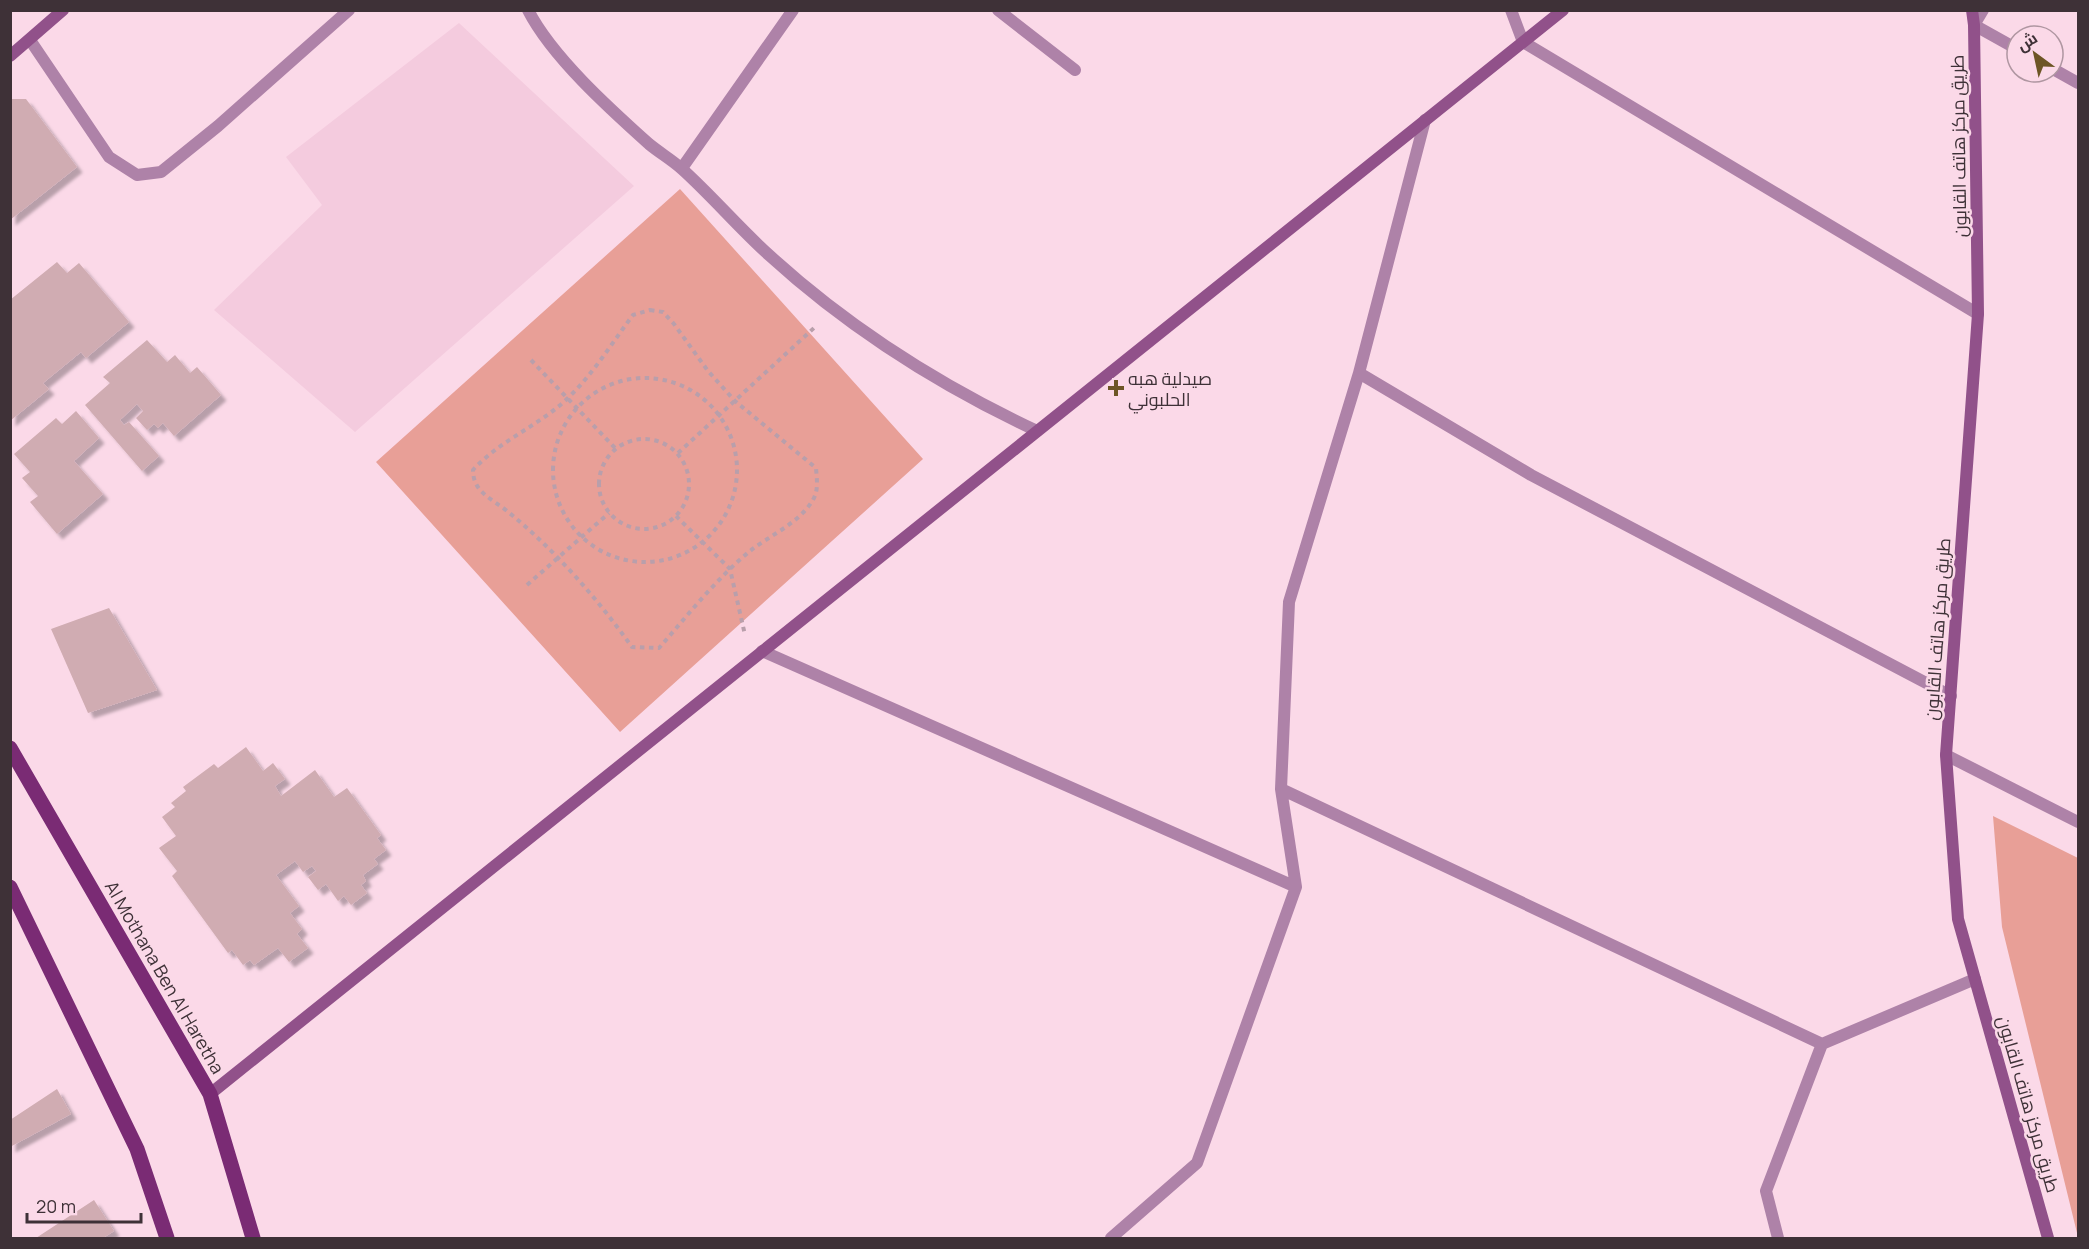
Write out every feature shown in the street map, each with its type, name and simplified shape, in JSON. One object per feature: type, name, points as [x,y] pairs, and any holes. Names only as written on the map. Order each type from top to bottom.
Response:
[{"type":"main road","points":[[10,57],[63,10]]},
{"type":"main road","points":[[210,1094],[1563,10]]},
{"type":"main road","name":"طريق مركز هاتف القابون","points":[[1972,10],[1978,314],[1946,755],[1958,919],[2048,1239]]},
{"type":"main road","name":"Al Mothana Ben Al Haretha","points":[[10,748],[210,1094],[253,1239]]},
{"type":"main road","points":[[10,887],[137,1149],[167,1239]]},
{"type":"street","points":[[30,40],[110,157],[137,175],[161,172],[218,126],[349,10]]},
{"type":"street","points":[[528,10],[538,31],[560,57],[651,145],[682,168],[769,255],[834,310],[916,367],[972,400],[1037,431]]},
{"type":"street","points":[[682,168],[793,10]]},
{"type":"street","points":[[998,10],[1075,70]]},
{"type":"street","points":[[1511,10],[1523,42],[1978,314]]},
{"type":"street","points":[[1983,10],[1974,25],[2005,42]]},
{"type":"street","points":[[2065,75],[2079,83]]},
{"type":"street","points":[[1111,1239],[1197,1163],[1296,887],[1281,789],[1289,602],[1359,373],[1425,120]]},
{"type":"street","points":[[1359,373],[1531,475],[1951,696]]},
{"type":"street","points":[[762,651],[1296,887]]},
{"type":"street","points":[[1946,755],[2079,822]]},
{"type":"street","points":[[1281,789],[1822,1044]]},
{"type":"street","points":[[1778,1239],[1766,1191],[1822,1044],[1976,979]]},
{"type":"path","points":[[650,310],[663,312],[735,401],[816,468],[818,492],[811,505],[730,569],[659,648],[632,647],[597,599],[506,510],[483,494],[473,482],[473,470],[484,458],[532,427],[568,398],[633,315],[650,310]]},
{"type":"path","points":[[678,453],[834,310]]},
{"type":"path","points":[[531,360],[616,448]]},
{"type":"path","points":[[630,378],[661,378],[690,388],[720,415],[733,440],[738,470],[734,496],[726,517],[703,542],[666,561],[642,564],[606,555],[581,538],[567,521],[554,492],[552,463],[558,435],[576,408],[595,392],[630,378]]},
{"type":"path","points":[[641,438],[660,441],[678,453],[690,476],[688,498],[676,516],[656,527],[641,529],[623,523],[609,513],[602,499],[599,485],[604,464],[616,448],[630,440],[641,438]]},
{"type":"path","points":[[527,585],[609,513]]},
{"type":"path","points":[[676,516],[730,569],[747,640],[762,651]]},
{"type":"shaded area","points":[[459,23],[634,186],[355,432],[214,310],[322,205],[286,157]]},
{"type":"shaded area","points":[[680,189],[923,459],[620,732],[376,462]]},
{"type":"shaded area","points":[[1993,816],[2078,858],[2078,1237],[2002,927]]},
{"type":"building","points":[[10,99],[26,99],[77,167],[10,220]]},
{"type":"building","points":[[57,262],[67,273],[79,263],[129,322],[86,358],[81,352],[43,383],[49,389],[10,421],[10,300]]},
{"type":"building","points":[[147,340],[167,362],[175,355],[190,373],[197,367],[221,395],[174,436],[163,423],[158,428],[154,424],[147,430],[136,418],[143,411],[137,404],[120,420],[124,425],[129,422],[159,456],[142,471],[85,405],[110,383],[103,377]]},
{"type":"building","points":[[76,411],[99,438],[74,461],[103,494],[57,534],[30,502],[38,496],[22,478],[30,472],[14,454],[56,418],[62,424]]},
{"type":"building","points":[[109,608],[157,690],[88,713],[51,629]]},
{"type":"building","points":[[246,747],[263,771],[273,763],[285,779],[275,786],[281,796],[315,770],[334,797],[347,788],[381,835],[377,838],[386,850],[374,859],[378,864],[363,875],[366,881],[361,885],[367,893],[351,905],[344,896],[338,901],[326,884],[318,890],[308,877],[316,871],[312,866],[303,872],[295,861],[276,875],[299,906],[290,913],[302,929],[297,934],[308,948],[289,962],[278,948],[254,965],[250,960],[243,965],[232,950],[228,953],[172,876],[177,871],[159,848],[176,836],[162,817],[175,807],[171,803],[186,791],[183,787],[214,764],[218,768]]},
{"type":"building","points":[[57,1089],[71,1114],[10,1147],[10,1120]]},
{"type":"building","points":[[94,1200],[114,1231],[103,1238],[36,1238]]},
{"type":"place","name":"صيدلية هبه الحلبوني","points":[[1116,388]]}]
